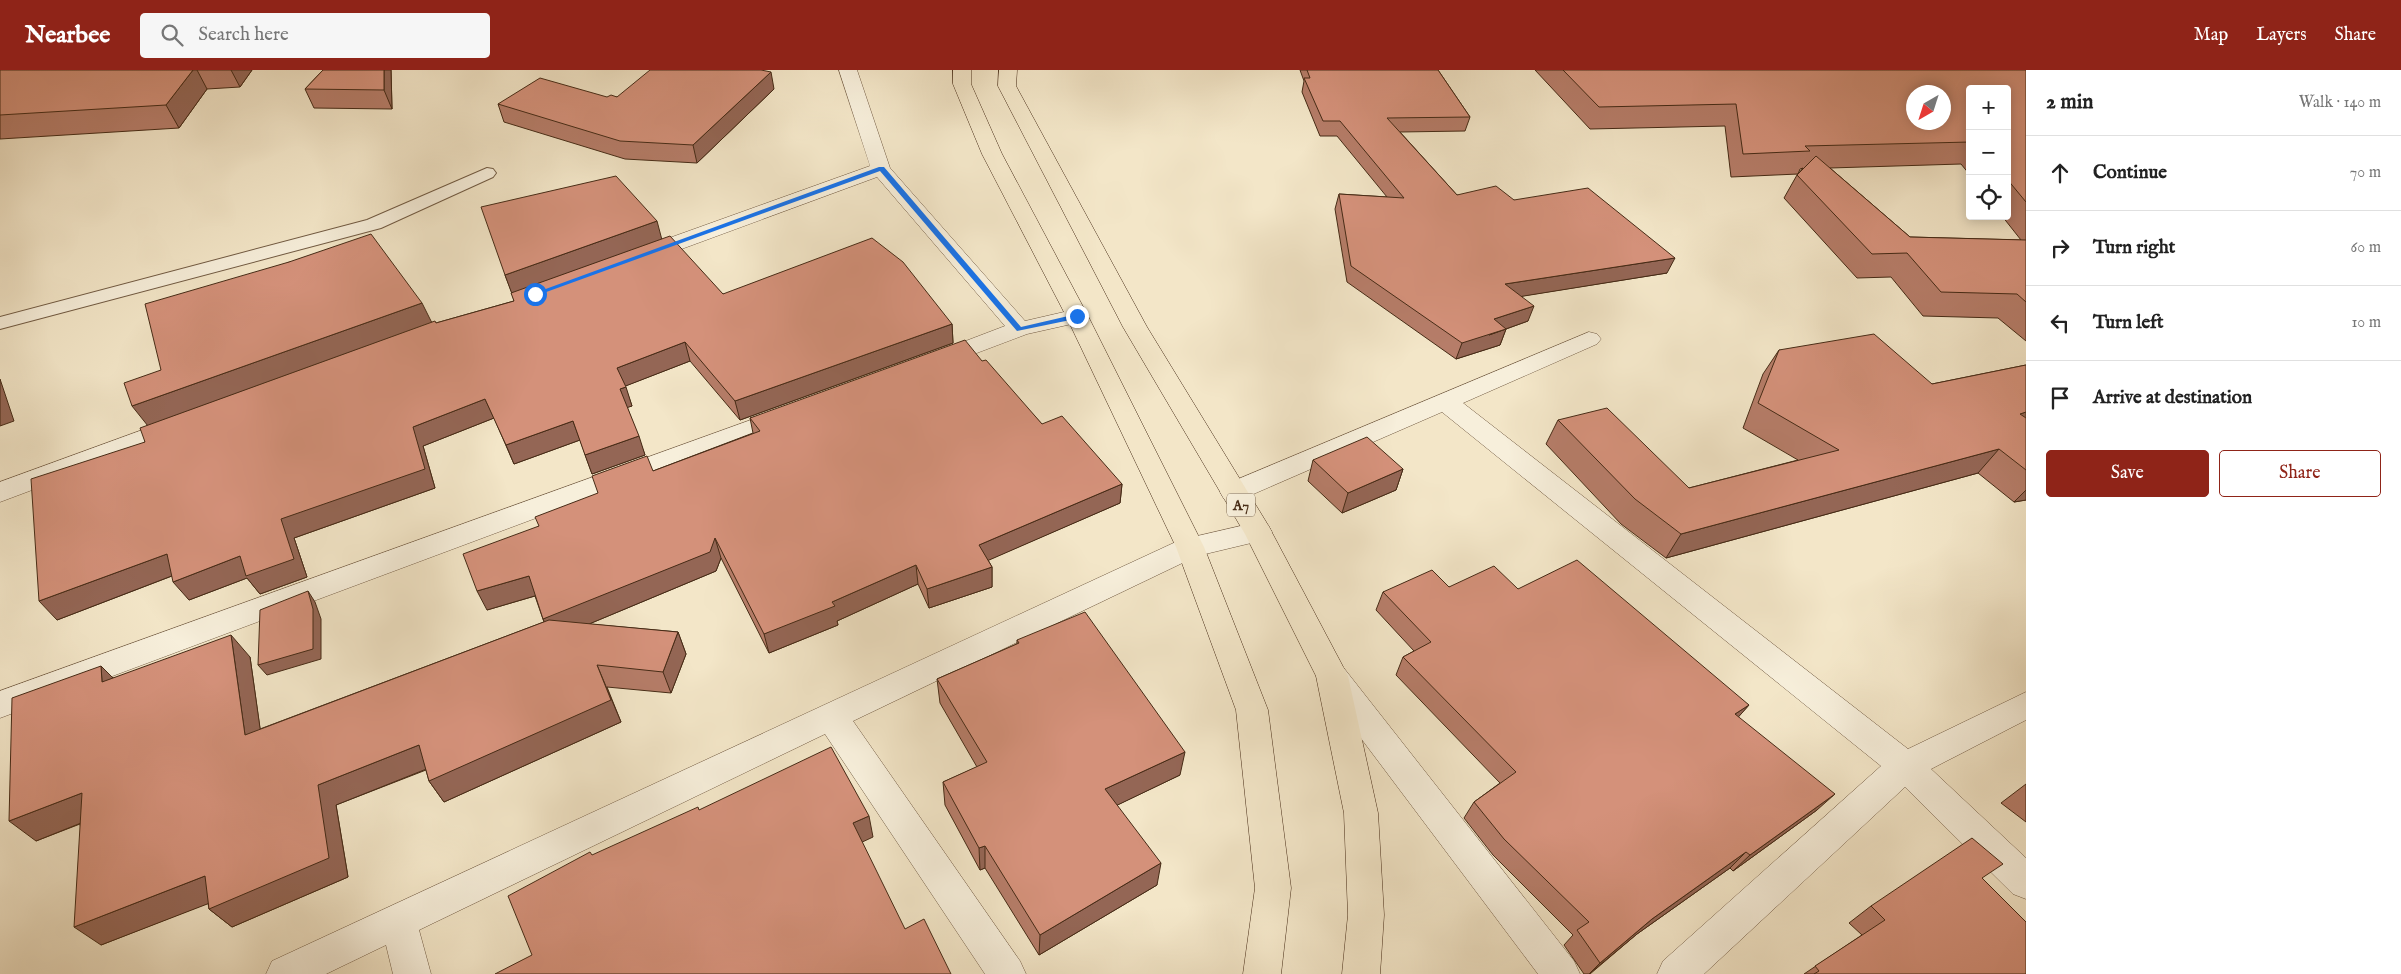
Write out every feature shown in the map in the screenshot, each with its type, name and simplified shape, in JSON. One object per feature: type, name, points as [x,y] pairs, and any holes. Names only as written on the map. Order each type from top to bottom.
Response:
[{"type":"highway","points":[[962,70],[962,84],[992,154],[1077,316],[1190,547],[1252,710],[1273,888],[1262,974]]},
{"type":"highway","name":"A7","points":[[1008,70],[1007,86],[1071,208],[1135,327],[1258,532],[1332,676],[1361,813],[1366,915],[1361,974]]},
{"type":"street","points":[[848,70],[882,169],[1020,330]]},
{"type":"street","points":[[619,264],[882,169]]},
{"type":"street","points":[[917,367],[1020,330],[1077,316]]},
{"type":"street","points":[[1233,492],[1589,339]]},
{"type":"street","points":[[1445,401],[1906,766],[2026,882]]},
{"type":"street","points":[[0,705],[814,405]]},
{"type":"street","points":[[0,492],[194,420]]},
{"type":"street","points":[[285,974],[1190,547],[1258,532]]},
{"type":"street","points":[[1332,676],[1561,974]]},
{"type":"street","points":[[1676,974],[1906,766],[2026,705]]},
{"type":"street","points":[[831,716],[1007,974]]},
{"type":"street","points":[[398,921],[412,974]]},
{"type":"lane","points":[[0,323],[374,224],[487,173]]},
{"type":"building","points":[[0,70],[193,70],[166,105],[0,115]]},
{"type":"building","points":[[323,70],[384,70],[384,90],[305,89]]},
{"type":"building","points":[[650,70],[761,70],[771,72],[693,145],[620,141],[498,104],[540,78],[607,97],[611,95],[617,97]]},
{"type":"building","points":[[1307,70],[1438,70],[1470,117],[1387,118],[1457,195],[1496,186],[1514,200],[1588,188],[1675,258],[1505,284],[1534,306],[1494,319],[1506,329],[1462,343],[1351,266],[1339,194],[1404,198],[1340,121],[1323,121],[1304,78],[1310,78]]},
{"type":"building","points":[[1563,70],[2026,70],[2026,202],[2011,184],[2011,85],[1966,85],[1966,142],[1805,146],[1810,151],[1743,154],[1736,104],[1599,107]]},
{"type":"building","points":[[1816,156],[1910,237],[2026,240],[2026,302],[2017,294],[1941,292],[1907,253],[1872,254],[1797,175]]},
{"type":"building","points":[[616,176],[657,221],[505,275],[481,207]]},
{"type":"building","points":[[371,234],[422,303],[132,406],[124,383],[161,370],[145,304],[289,262]]},
{"type":"building","points":[[670,236],[723,294],[872,238],[903,262],[952,324],[735,401],[685,342],[617,368],[626,387],[620,389],[639,436],[585,455],[573,421],[506,445],[485,399],[413,427],[425,469],[281,519],[294,559],[246,576],[240,556],[173,582],[167,554],[39,601],[31,479],[145,442],[140,428],[435,321],[436,323],[514,301],[511,293]]},
{"type":"building","points":[[1874,334],[1932,384],[2026,365],[2026,412],[2020,414],[2026,418],[2026,470],[1999,449],[1681,534],[1635,499],[1558,420],[1607,408],[1689,488],[1839,450],[1758,403],[1779,350]]},
{"type":"building","points":[[965,340],[982,361],[986,360],[1042,424],[1062,416],[1122,484],[979,545],[992,567],[927,589],[916,565],[832,602],[835,606],[764,634],[715,538],[710,552],[543,619],[529,576],[477,591],[463,554],[539,526],[535,517],[598,493],[592,476],[647,456],[653,471],[760,431],[750,418]]},
{"type":"building","points":[[1367,437],[1403,469],[1348,493],[1313,460]]},
{"type":"building","points":[[1577,560],[1749,705],[1735,714],[1835,794],[1750,855],[1746,852],[1652,919],[1600,963],[1577,930],[1589,922],[1504,839],[1474,802],[1516,772],[1403,657],[1431,642],[1383,592],[1432,570],[1449,587],[1494,566],[1518,589]]},
{"type":"building","points":[[308,591],[313,609],[313,649],[258,665],[260,610]]},
{"type":"building","points":[[1085,612],[1185,752],[1105,789],[1161,863],[1040,935],[985,846],[979,848],[943,782],[987,762],[937,679],[1019,643],[1017,640]]},
{"type":"building","points":[[549,620],[678,632],[663,672],[597,665],[611,700],[429,781],[419,745],[318,785],[329,858],[209,909],[205,876],[74,927],[82,793],[9,821],[12,698],[101,666],[102,682],[231,635],[245,735]]},
{"type":"building","points":[[831,747],[869,816],[853,823],[905,929],[924,919],[951,974],[495,974],[532,955],[508,896],[590,852],[592,855],[698,807],[699,810]]},
{"type":"building","points":[[1972,838],[2003,864],[1982,878],[2026,922],[2026,974],[1814,974],[1819,971],[1815,966],[1885,920],[1871,906]]},
{"type":"route","points":[[535,294],[882,169],[1020,330],[1077,316]]}]
